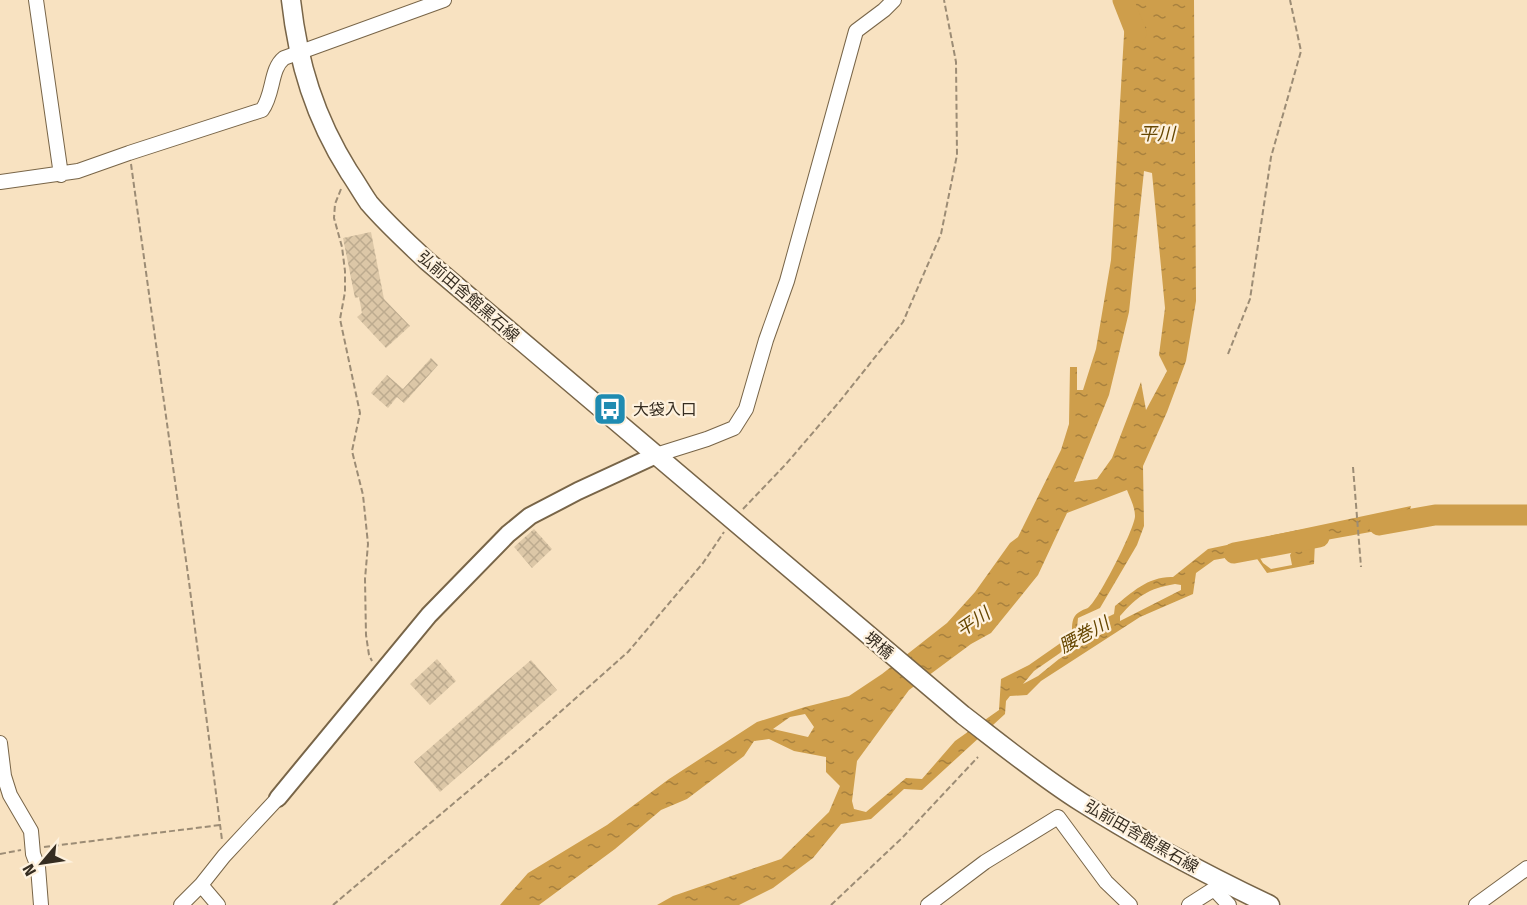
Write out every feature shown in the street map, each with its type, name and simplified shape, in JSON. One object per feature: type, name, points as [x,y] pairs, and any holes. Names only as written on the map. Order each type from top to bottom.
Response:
[{"type":"main road","name":"弘前田舎館黒石線","points":[[291,0],[298,53],[315,108],[338,154],[367,200],[427,261],[741,527]]},
{"type":"main road","name":"堺橋","points":[[741,527],[963,715],[1020,758]]},
{"type":"main road","name":"弘前田舎館黒石線","points":[[1020,758],[1081,802],[1218,885],[1270,905]]},
{"type":"street","points":[[36,0],[61,175]]},
{"type":"street","points":[[0,182],[78,171],[262,110],[269,100],[277,63],[284,58],[444,0]]},
{"type":"street","points":[[181,905],[278,798],[429,615],[508,534],[523,522],[578,490],[656,455],[734,428],[747,409],[766,340],[787,281],[856,30],[894,0]]},
{"type":"street","points":[[0,743],[4,776],[10,795],[31,831],[32,848],[38,867],[41,905]]},
{"type":"street","points":[[928,905],[985,862],[1058,817],[1106,882],[1130,905]]},
{"type":"street","points":[[1476,905],[1527,868]]},
{"type":"street","points":[[201,885],[218,905]]},
{"type":"street","points":[[1189,905],[1218,885],[1229,905]]},
{"type":"path","points":[[1228,354],[1250,299],[1271,157],[1301,51],[1290,0]]},
{"type":"path","points":[[129,153],[189,582],[224,856]]},
{"type":"path","points":[[350,174],[335,204],[334,218],[342,247],[345,271],[345,292],[340,320],[360,413],[352,451],[363,495],[368,544],[365,579],[366,635],[369,655],[380,675]]},
{"type":"path","points":[[1353,467],[1361,567]]},
{"type":"path","points":[[831,905],[902,838],[978,756]]},
{"type":"path","points":[[0,854],[220,825]]},
{"type":"water","points":[[1126,0],[1194,0],[1196,301],[1186,361],[1143,466],[1144,526],[1137,545],[1100,608],[1078,618],[1077,628],[1087,627],[1114,614],[1115,606],[1134,590],[1156,579],[1173,577],[1208,549],[1411,506],[1404,531],[1387,529],[1315,542],[1314,564],[1267,573],[1253,553],[1214,560],[1196,573],[1193,594],[1140,617],[1041,681],[1027,695],[1010,696],[1006,701],[1005,714],[922,790],[904,789],[871,819],[841,824],[813,858],[773,888],[739,905],[657,905],[673,896],[781,859],[829,812],[840,786],[826,772],[826,757],[794,751],[769,739],[754,741],[744,756],[687,799],[661,810],[615,849],[539,905],[500,905],[528,873],[607,825],[669,779],[757,722],[849,696],[882,674],[947,623],[975,592],[1010,543],[1018,537],[1061,450],[1069,424],[1070,367],[1077,367],[1077,390],[1083,390],[1096,349],[1111,260]],"holes":[[[1144,171],[1152,173],[1165,308],[1159,355],[1167,371],[1146,410],[1141,382],[1112,458],[1097,479],[1074,482],[1109,395],[1129,312]],[[1127,490],[1135,516],[1108,578],[1089,607],[1074,618],[1072,635],[1029,665],[1001,679],[999,710],[955,741],[922,779],[906,778],[866,812],[854,809],[852,801],[857,761],[909,690],[971,644],[991,633],[1038,575],[1067,513]],[[1288,538],[1296,545],[1290,555],[1292,565],[1271,569],[1263,563],[1257,553],[1263,544]],[[1181,585],[1181,590],[1120,621],[1120,616],[1132,603],[1157,588]],[[1101,631],[1102,634],[1059,659],[1038,676],[1023,684],[1034,671],[1060,653],[1075,638]],[[805,714],[814,727],[808,737],[773,729],[790,717]]]},
{"type":"building","points":[[371,232],[384,299],[410,326],[386,348],[357,317],[362,313],[359,297],[355,298],[343,238]]},
{"type":"building","points":[[431,358],[438,365],[404,403],[397,397],[388,408],[371,393],[387,375],[403,389]]},
{"type":"building","points":[[534,529],[552,549],[532,568],[514,547]]},
{"type":"building","points":[[437,659],[456,681],[430,705],[410,684]]},
{"type":"building","points":[[531,660],[557,690],[440,792],[414,762]]},
{"type":"waterway","name":"平川","points":[[1123,0],[1136,33]]},
{"type":"waterway","name":"腰巻川","points":[[1379,525],[1435,515],[1527,515]]},
{"type":"waterway","name":"腰巻川","points":[[1234,553],[1319,537]]},
{"type":"place","name":"大袋入口","points":[[610,409]]}]
